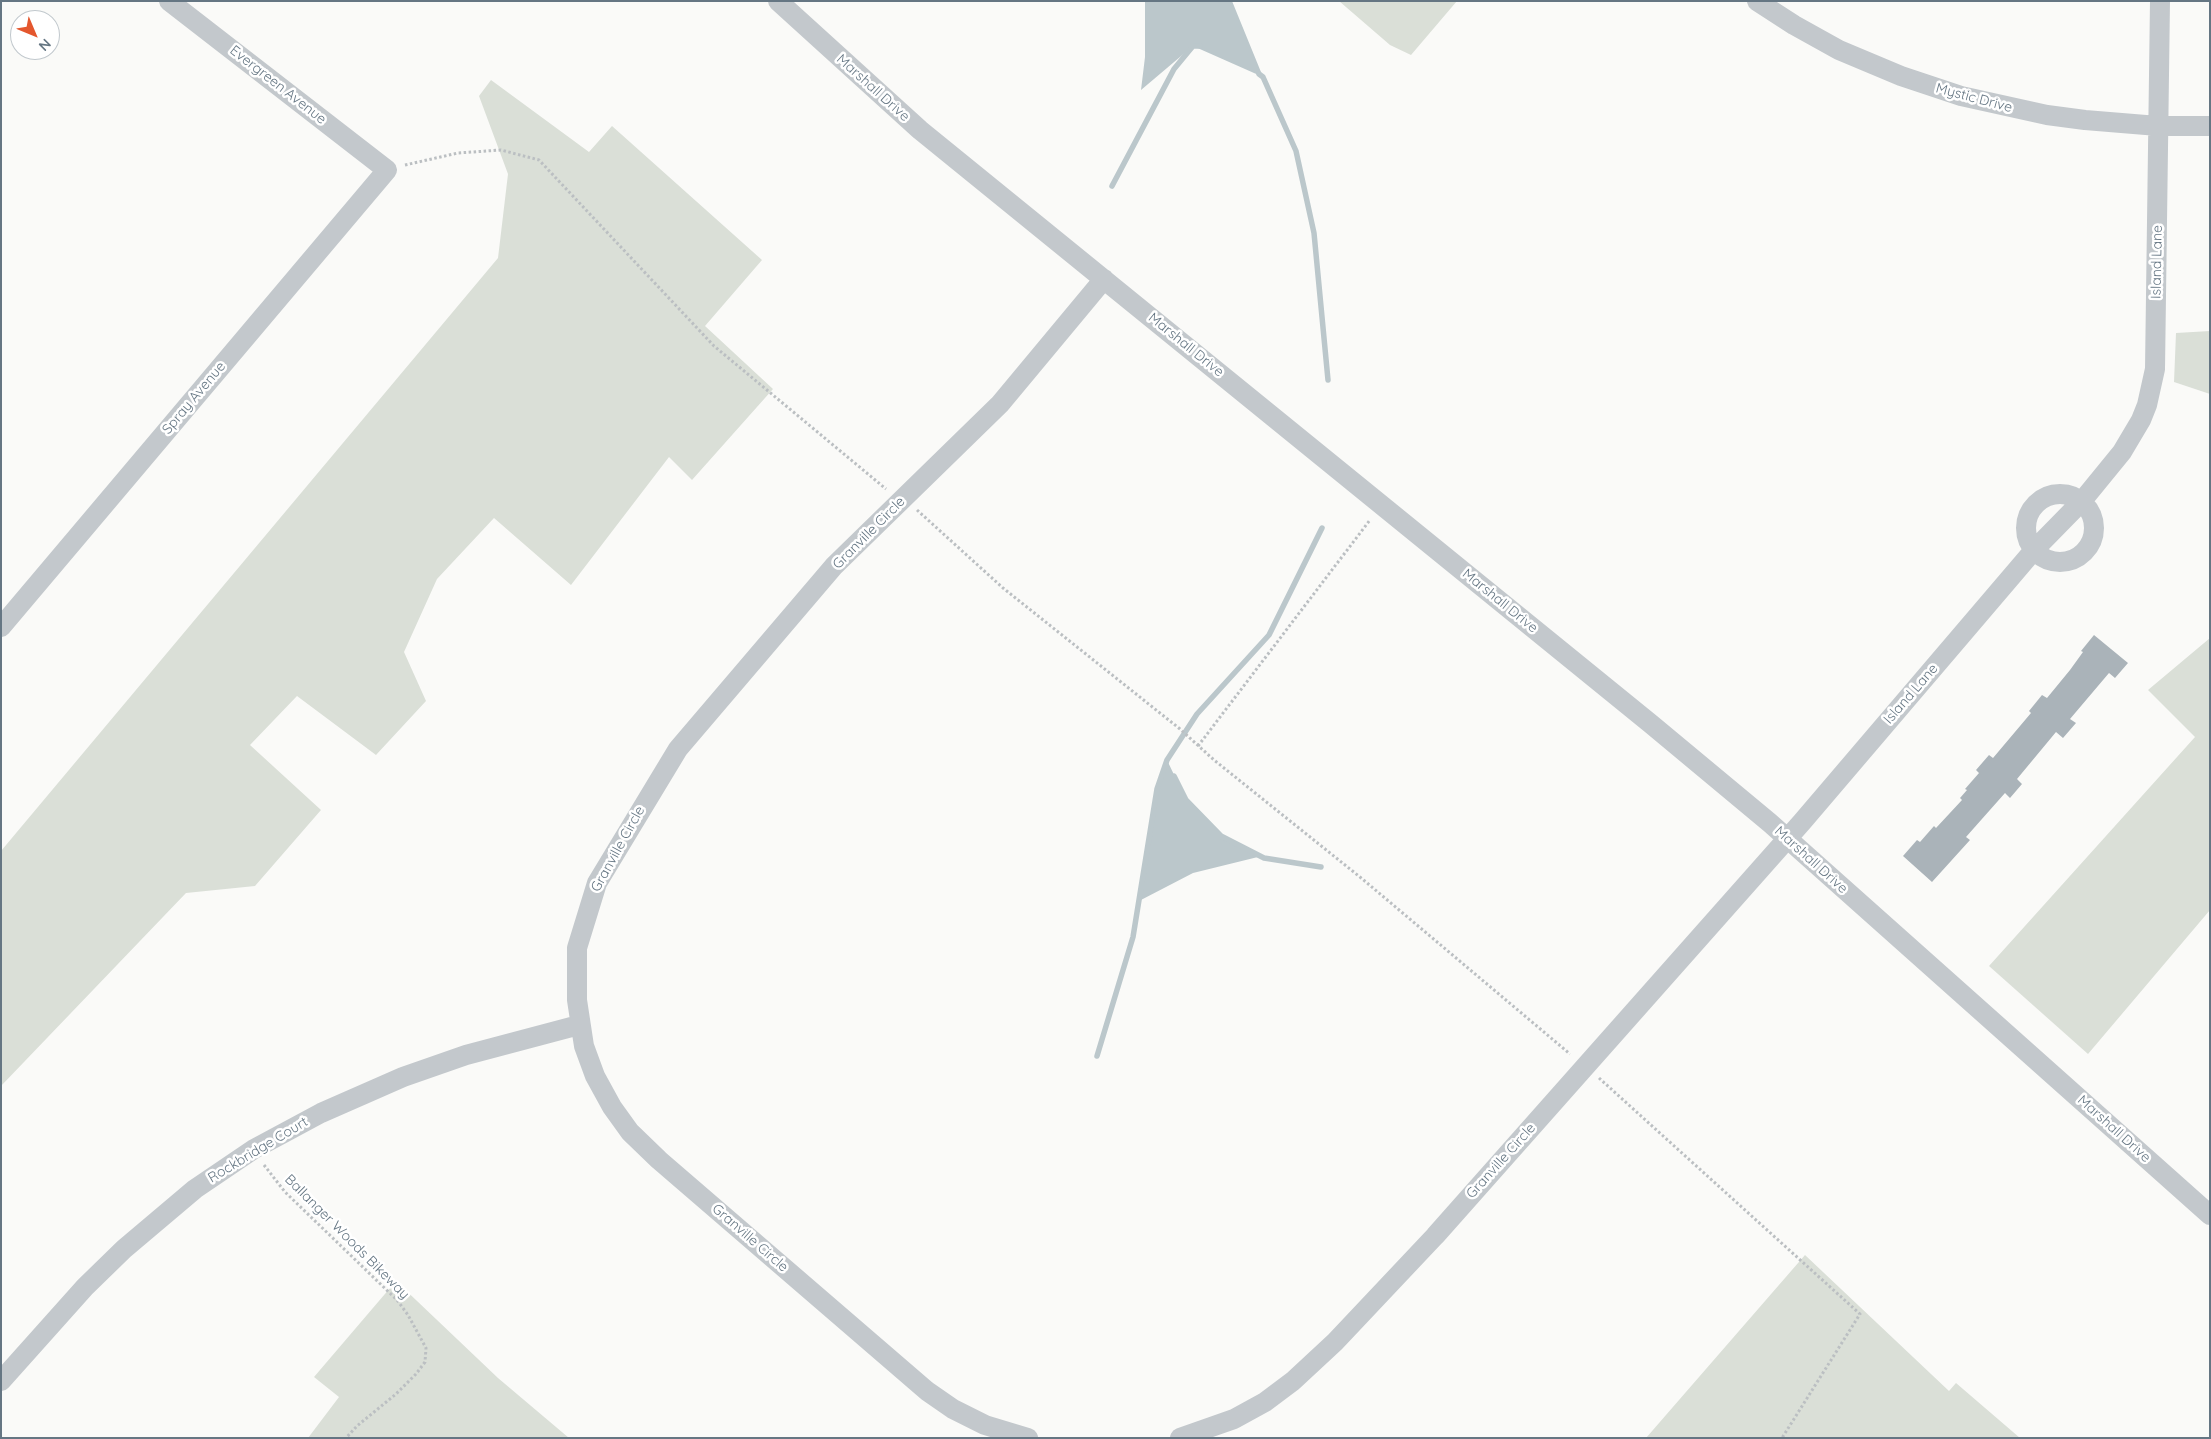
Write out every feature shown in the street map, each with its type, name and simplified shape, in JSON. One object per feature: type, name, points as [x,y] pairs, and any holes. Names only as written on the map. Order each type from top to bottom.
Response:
[{"type":"street","name":"Evergreen Avenue","points":[[169,1],[387,170]]},
{"type":"street","name":"Marshall Drive","points":[[778,1],[920,130],[1628,705],[1787,838],[2210,1214]]},
{"type":"street","name":"Mystic Drive","points":[[1757,1],[1794,25],[1840,50],[1926,85],[2005,107],[2046,115],[2158,126],[2210,126]]},
{"type":"street","name":"Island Lane","points":[[1787,838],[2034,550],[2082,501],[2132,437],[2144,412],[2152,387],[2155,369],[2160,1]]},
{"type":"street","name":"Spray Avenue","points":[[1,627],[387,170]]},
{"type":"street","name":"Granville Circle","points":[[1028,1438],[985,1425],[953,1409],[927,1391],[659,1160],[630,1132],[612,1107],[595,1076],[579,1024],[576,974],[577,948],[584,920],[597,883],[651,790],[678,749],[895,494],[1000,404],[1104,279]]},
{"type":"street","points":[[2062,493],[2074,496],[2082,501],[2091,512],[2095,533],[2085,552],[2071,561],[2054,562],[2044,559],[2028,542],[2025,531],[2026,519],[2032,508],[2050,494],[2062,493]]},
{"type":"street","name":"Granville Circle","points":[[1180,1438],[1234,1419],[1265,1402],[1293,1381],[1335,1342],[1435,1236],[1787,838]]},
{"type":"street","name":"Rockbridge Court","points":[[1,1381],[85,1287],[124,1249],[195,1189],[248,1153],[320,1113],[403,1077],[466,1056],[579,1024]]},
{"type":"path","points":[[387,170],[458,153],[501,150],[539,160],[714,346],[895,494],[1003,588],[1180,729],[1198,746],[1360,877],[1570,1054]]},
{"type":"path","points":[[1198,746],[1370,519]]},
{"type":"path","points":[[1598,1078],[1860,1314],[1782,1438]]},
{"type":"path","name":"Ballanger Woods Bikeway","points":[[264,1165],[285,1192],[396,1300],[408,1315],[426,1348],[425,1362],[416,1374],[346,1438]]},
{"type":"shaded area","points":[[1145,1],[1232,1],[1263,77],[1193,46],[1141,90],[1145,57]]},
{"type":"shaded area","points":[[1339,1],[1457,1],[1411,55],[1390,45]]},
{"type":"shaded area","points":[[491,80],[589,152],[612,126],[762,260],[705,326],[773,389],[692,480],[669,457],[571,585],[494,518],[437,579],[404,652],[426,701],[376,755],[297,696],[250,745],[321,810],[255,886],[186,893],[1,1086],[1,851],[498,258],[508,174],[479,96]]},
{"type":"shaded area","points":[[2210,331],[2210,394],[2174,382],[2176,333]]},
{"type":"shaded area","points":[[2210,638],[2210,910],[2088,1054],[1989,966],[2195,737],[2148,690]]},
{"type":"shaded area","points":[[1167,760],[1186,800],[1221,836],[1262,856],[1193,873],[1139,901],[1157,789]]},
{"type":"shaded area","points":[[1805,1255],[1949,1391],[1956,1383],[2020,1438],[1646,1438]]},
{"type":"shaded area","points":[[396,1281],[498,1378],[569,1438],[308,1438],[339,1397],[314,1377]]},
{"type":"building","points":[[2094,635],[2128,663],[2115,678],[2109,673],[2070,719],[2076,723],[2063,738],[2056,732],[2017,779],[2022,784],[2010,798],[2005,793],[1966,837],[1970,840],[1932,882],[1903,856],[1917,840],[1920,842],[1934,826],[1936,828],[1962,800],[1960,798],[1967,790],[1965,789],[1979,773],[1976,770],[1989,755],[1993,758],[2031,713],[2029,711],[2042,695],[2047,698],[2070,670],[2083,652],[2081,651]]},
{"type":"waterway","points":[[1112,186],[1174,69],[1193,46],[1200,46]]},
{"type":"waterway","points":[[1259,74],[1263,77],[1296,151],[1314,233],[1328,380]]},
{"type":"waterway","points":[[1097,1056],[1133,937],[1157,789],[1167,760],[1197,714],[1269,635],[1322,528]]},
{"type":"waterway","points":[[1174,776],[1186,800],[1221,836],[1264,858],[1321,867]]}]
